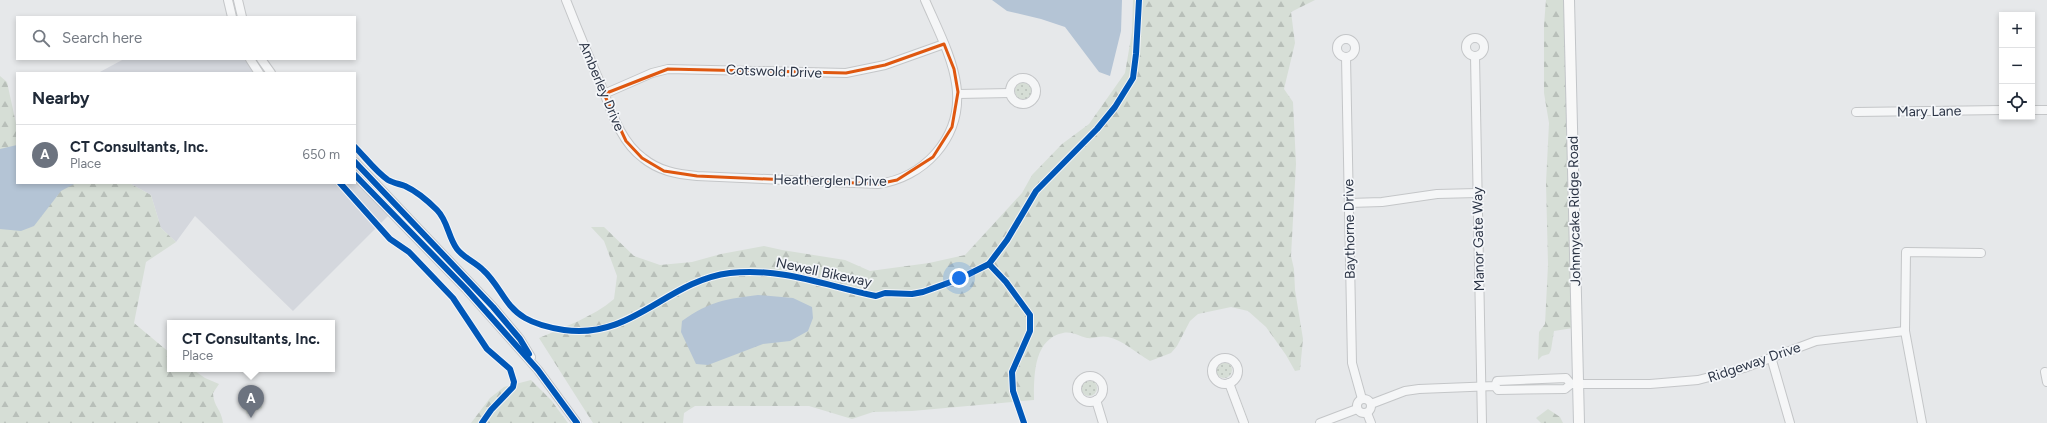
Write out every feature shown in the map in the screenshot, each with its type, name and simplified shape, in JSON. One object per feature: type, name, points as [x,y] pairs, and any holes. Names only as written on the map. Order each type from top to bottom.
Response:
[{"type":"main road","name":"Johnnycake Ridge Road","points":[[1569,0],[1575,384],[1579,423]]},
{"type":"street","points":[[228,0],[232,16]]},
{"type":"street","points":[[238,0],[242,16]]},
{"type":"street","name":"Amberley Drive","points":[[566,0],[604,94],[626,141],[642,158],[650,163]]},
{"type":"street","name":"Heatherglen Drive","points":[[650,163],[672,173],[696,176],[838,183],[889,183],[923,166],[940,149],[952,127],[957,110],[958,94],[954,69],[925,0]]},
{"type":"street","name":"Cotswold Drive","points":[[604,94],[652,73],[668,69],[827,74],[852,73],[884,65],[944,44]]},
{"type":"street","name":"Baythorne Drive","points":[[1346,56],[1352,368],[1362,399]]},
{"type":"street","name":"Manor Gate Way","points":[[1475,56],[1482,423]]},
{"type":"street","points":[[251,60],[258,72]]},
{"type":"street","points":[[262,60],[270,72]]},
{"type":"street","points":[[958,94],[1010,93]]},
{"type":"street","name":"Mary Lane","points":[[1856,112],[1999,110]]},
{"type":"street","points":[[2035,110],[2047,110]]},
{"type":"street","points":[[356,163],[493,307],[520,339],[538,370]]},
{"type":"street","points":[[356,177],[464,287],[548,382],[577,423]]},
{"type":"street","points":[[1349,203],[1382,202],[1437,194],[1477,193]]},
{"type":"street","points":[[1922,423],[1905,331],[1906,252],[1981,253]]},
{"type":"street","name":"Ridgeway Drive","points":[[1481,386],[1495,386],[1498,390],[1565,389],[1575,384],[1650,384],[1698,380],[1723,374],[1816,341],[1905,331]]},
{"type":"street","points":[[1771,357],[1790,423]]},
{"type":"street","points":[[2045,372],[2047,382]]},
{"type":"street","points":[[1229,383],[1244,423]]},
{"type":"street","points":[[1371,404],[1405,391],[1481,386]]},
{"type":"street","points":[[1357,409],[1358,402],[1362,399],[1368,400],[1371,404],[1371,410],[1368,413],[1371,423]]},
{"type":"street","points":[[1096,400],[1103,423]]},
{"type":"street","points":[[1357,409],[1362,413],[1368,413]]},
{"type":"street","points":[[1320,423],[1357,409]]},
{"type":"highlighted area","points":[[944,44],[954,69],[958,92],[952,127],[933,157],[897,180],[878,184],[697,176],[664,171],[642,158],[626,141],[604,94],[668,69],[846,73],[885,65]]},
{"type":"shaded area","points":[[122,60],[249,60],[256,72],[100,72]]},
{"type":"shaded area","points":[[356,180],[389,215],[293,311],[195,216],[176,242],[161,228],[151,195],[131,184],[356,184]]},
{"type":"green space","points":[[1133,0],[1315,0],[1291,12],[1295,43],[1284,89],[1293,102],[1296,164],[1291,256],[1303,339],[1300,370],[1295,371],[1286,355],[1266,327],[1248,311],[1231,307],[1198,314],[1190,321],[1177,346],[1171,353],[1150,361],[1124,344],[1108,337],[1103,336],[1087,338],[1072,333],[1063,333],[1053,337],[1046,343],[1037,360],[1034,381],[1034,400],[912,411],[873,412],[852,419],[809,406],[695,406],[684,413],[683,423],[593,423],[539,338],[588,316],[614,299],[617,276],[604,241],[591,227],[604,227],[634,256],[660,265],[692,262],[721,254],[764,246],[845,260],[870,271],[929,263],[965,255],[1022,193],[1032,175],[1062,144],[1089,124],[1125,73],[1132,32]]},
{"type":"green space","points":[[1546,0],[1567,0],[1568,183],[1571,223],[1573,328],[1554,331],[1549,354],[1542,356],[1538,360],[1539,332],[1545,324],[1548,265],[1546,183],[1549,123],[1544,93],[1544,25]]},
{"type":"green space","points":[[0,76],[7,82],[16,123],[16,184],[131,184],[151,195],[161,228],[176,242],[146,262],[134,323],[167,350],[167,372],[196,372],[205,378],[219,384],[213,393],[223,423],[0,423]]},
{"type":"green space","points":[[1020,82],[1028,82],[1033,87],[1031,98],[1028,100],[1020,100],[1015,95],[1015,87]]},
{"type":"green space","points":[[1221,362],[1227,362],[1232,367],[1230,376],[1227,378],[1221,378],[1216,373],[1216,367]]},
{"type":"green space","points":[[531,380],[551,400],[568,423],[471,423],[490,398],[504,387]]},
{"type":"green space","points":[[1086,380],[1092,380],[1097,385],[1095,394],[1092,396],[1086,396],[1081,391],[1081,385]]},
{"type":"green space","points":[[255,392],[262,408],[247,414],[241,398]]},
{"type":"green space","points":[[1548,409],[1560,417],[1563,423],[1541,423],[1536,418]]},
{"type":"water","points":[[992,0],[1122,0],[1121,31],[1110,76],[1099,72],[1065,27],[1041,19],[1007,11]]},
{"type":"water","points":[[16,145],[16,184],[74,184],[61,191],[34,226],[21,231],[0,229],[0,149]]},
{"type":"water","points":[[758,295],[793,298],[812,307],[813,318],[808,331],[790,341],[763,344],[708,365],[696,364],[681,332],[682,321],[701,309],[718,302]]},
{"type":"cycle path","points":[[989,264],[1007,240],[1036,191],[1097,129],[1115,107],[1133,78],[1139,0]]},
{"type":"cycle path","name":"Newell Bikeway","points":[[356,148],[384,177],[414,191],[441,214],[457,249],[489,276],[512,308],[534,323],[564,330],[588,331],[610,326],[630,318],[687,287],[707,278],[730,273],[749,272],[786,275],[876,296],[885,293],[912,294],[923,292],[959,279],[989,264],[1006,282],[1030,315],[1030,331],[1012,372],[1013,391],[1024,423]]},
{"type":"cycle path","points":[[356,163],[493,307],[520,339],[529,354]]},
{"type":"cycle path","points":[[356,176],[466,289],[538,370],[577,423]]},
{"type":"cycle path","points":[[341,184],[390,239],[409,252],[453,298],[487,349],[510,369],[514,382],[513,387],[491,410],[482,423]]},
{"type":"place","name":"CT Consultants, Inc.","points":[[251,418]]}]
